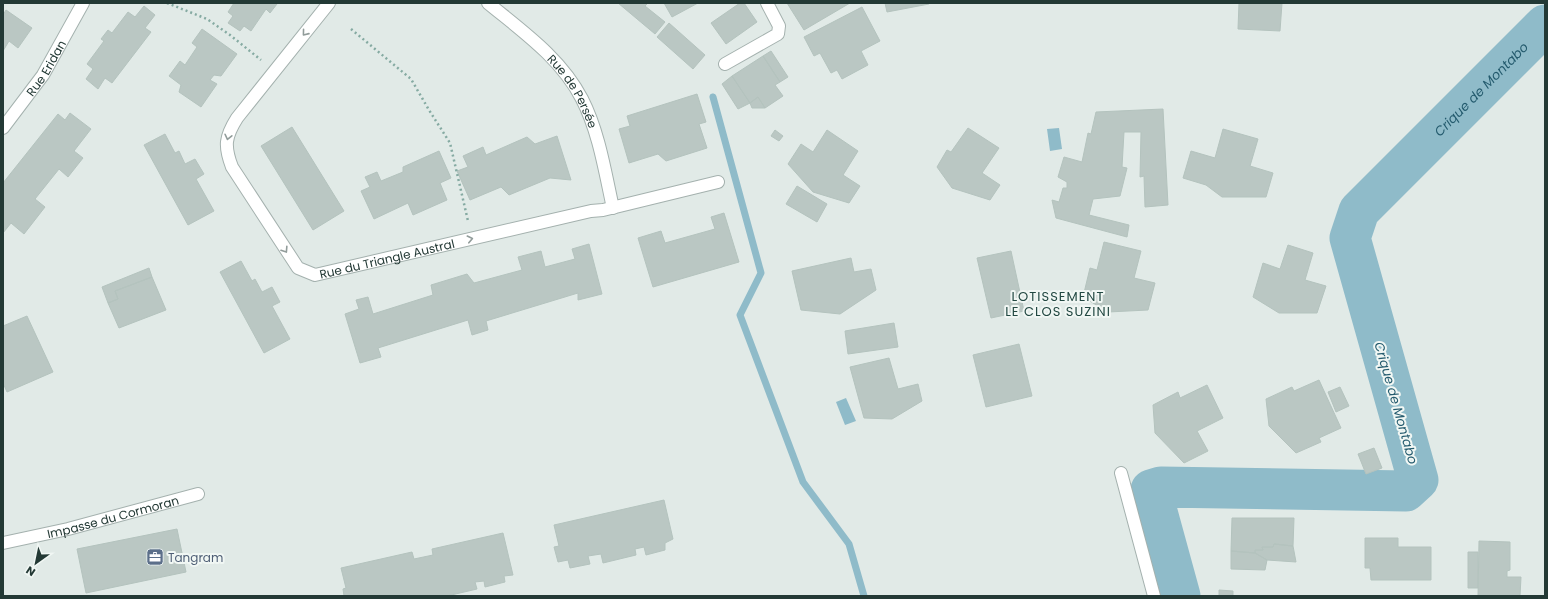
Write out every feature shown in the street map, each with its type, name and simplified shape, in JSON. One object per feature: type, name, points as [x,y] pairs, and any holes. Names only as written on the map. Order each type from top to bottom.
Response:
[{"type":"street","name":"Rue Eridan","points":[[3,128],[43,75],[83,3]]},
{"type":"street","name":"Rue du Triangle Austral","points":[[329,3],[237,118],[230,130],[226,143],[227,154],[232,167],[298,268],[315,275],[576,214],[613,208],[718,182]]},
{"type":"street","name":"Rue de Persée","points":[[488,3],[536,42],[564,71],[582,98],[594,129],[613,208]]},
{"type":"street","points":[[726,64],[778,34],[779,26],[767,3]]},
{"type":"street","points":[[1121,473],[1154,596]]},
{"type":"street","name":"Impasse du Cormoran","points":[[3,543],[68,529],[198,494]]},
{"type":"path","points":[[167,3],[207,18],[263,62]]},
{"type":"path","points":[[351,29],[411,80],[450,143],[468,221]]},
{"type":"water","points":[[1059,128],[1062,149],[1050,151],[1047,129]]},
{"type":"water","points":[[846,398],[856,421],[845,425],[836,402]]},
{"type":"building","points":[[234,3],[277,4],[270,13],[266,9],[251,31],[244,26],[240,31],[228,23],[233,16],[228,12]]},
{"type":"building","points":[[618,3],[648,3],[645,6],[665,22],[655,34]]},
{"type":"building","points":[[664,3],[698,3],[672,17]]},
{"type":"building","points":[[740,3],[744,3],[757,22],[726,44],[711,23]]},
{"type":"building","points":[[787,3],[850,3],[804,30]]},
{"type":"building","points":[[885,3],[929,3],[929,4],[887,12]]},
{"type":"building","points":[[1239,3],[1282,3],[1280,31],[1238,29]]},
{"type":"building","points":[[144,6],[155,15],[145,28],[151,32],[112,83],[105,78],[98,89],[86,79],[93,69],[87,64],[104,41],[101,39],[108,30],[112,33],[128,12],[135,17]]},
{"type":"building","points":[[862,7],[880,41],[861,51],[868,65],[842,79],[837,70],[831,73],[820,53],[814,56],[804,37]]},
{"type":"building","points":[[6,10],[32,28],[18,48],[9,41],[3,51],[3,15]]},
{"type":"building","points":[[669,23],[705,55],[693,69],[657,37]]},
{"type":"building","points":[[202,29],[237,54],[221,76],[214,75],[210,80],[217,84],[201,107],[179,92],[181,85],[169,76],[180,61],[185,65],[197,47],[192,43]]},
{"type":"building","points":[[771,51],[788,77],[780,82],[763,56]]},
{"type":"building","points":[[763,56],[780,82],[775,85],[783,96],[765,108],[758,97],[750,103],[732,76]]},
{"type":"building","points":[[732,76],[750,103],[738,109],[722,84]]},
{"type":"building","points":[[697,94],[706,122],[699,124],[707,148],[666,161],[658,154],[629,163],[619,129],[630,126],[627,116]]},
{"type":"building","points":[[758,97],[765,108],[752,108],[750,103]]},
{"type":"building","points":[[1163,109],[1168,205],[1145,207],[1144,176],[1140,177],[1141,132],[1124,132],[1122,167],[1127,168],[1120,196],[1093,199],[1089,215],[1129,225],[1127,237],[1056,218],[1052,200],[1059,202],[1063,188],[1067,188],[1067,182],[1058,177],[1064,157],[1082,162],[1088,133],[1091,134],[1096,112]]},
{"type":"building","points":[[70,113],[91,129],[74,151],[83,158],[68,177],[59,169],[35,199],[45,207],[24,234],[11,223],[3,233],[3,183],[58,114],[65,120]]},
{"type":"building","points":[[292,127],[344,211],[313,230],[261,146]]},
{"type":"building","points":[[968,128],[999,148],[982,173],[1000,185],[990,200],[952,188],[937,167],[947,150],[951,152]]},
{"type":"building","points":[[1223,129],[1258,139],[1250,166],[1273,173],[1266,197],[1222,197],[1206,185],[1183,178],[1191,151],[1215,158]]},
{"type":"building","points":[[775,130],[783,136],[779,141],[771,136]]},
{"type":"building","points":[[827,130],[858,151],[843,175],[860,186],[849,203],[813,192],[788,164],[801,144],[813,152]]},
{"type":"building","points":[[165,134],[175,153],[179,151],[185,164],[195,159],[204,174],[196,179],[214,211],[188,225],[144,145]]},
{"type":"building","points":[[557,136],[571,180],[550,178],[509,195],[501,187],[470,200],[457,171],[468,167],[463,156],[483,147],[486,155],[527,137],[535,144]]},
{"type":"building","points":[[439,151],[451,178],[440,183],[447,200],[413,215],[408,203],[374,219],[361,191],[370,187],[365,177],[377,172],[381,181],[403,172],[403,167]]},
{"type":"building","points":[[797,186],[827,204],[817,222],[786,204]]},
{"type":"building","points":[[724,213],[739,262],[653,287],[638,238],[661,231],[665,243],[715,229],[711,217]]},
{"type":"building","points":[[1104,242],[1141,251],[1134,278],[1155,283],[1148,310],[1108,312],[1083,297],[1090,268],[1097,270]]},
{"type":"building","points":[[589,244],[602,294],[578,300],[578,293],[486,321],[488,330],[472,335],[468,320],[378,348],[381,357],[360,363],[345,314],[359,309],[356,300],[368,297],[373,314],[433,295],[431,285],[467,274],[474,283],[522,270],[518,257],[541,251],[545,267],[575,259],[572,249]]},
{"type":"building","points":[[1288,245],[1313,253],[1305,280],[1326,286],[1317,313],[1279,313],[1253,297],[1263,263],[1280,269]]},
{"type":"building","points":[[1011,251],[1024,311],[991,318],[977,258]]},
{"type":"building","points":[[851,258],[854,272],[871,269],[876,290],[840,314],[801,310],[792,271]]},
{"type":"building","points":[[241,261],[252,281],[255,279],[262,292],[272,287],[280,302],[272,306],[290,339],[264,353],[220,272]]},
{"type":"building","points":[[149,268],[152,277],[115,291],[118,299],[108,303],[102,287]]},
{"type":"building","points":[[152,277],[166,310],[119,328],[108,303],[118,299],[115,291]]},
{"type":"building","points":[[27,316],[53,372],[7,392],[3,383],[3,326]]},
{"type":"building","points":[[894,323],[898,347],[848,354],[845,331]]},
{"type":"building","points":[[1019,344],[1032,396],[986,407],[973,355]]},
{"type":"building","points":[[889,358],[898,389],[918,384],[922,401],[892,419],[864,418],[850,367]]},
{"type":"building","points":[[1319,380],[1341,428],[1319,438],[1321,442],[1296,453],[1269,426],[1266,399],[1292,387],[1294,391]]},
{"type":"building","points":[[1207,385],[1223,418],[1197,431],[1208,451],[1184,463],[1155,433],[1153,405],[1178,392],[1180,398]]},
{"type":"building","points":[[1340,387],[1349,406],[1336,412],[1328,392]]},
{"type":"building","points":[[1374,448],[1382,468],[1366,474],[1358,454]]},
{"type":"building","points":[[664,500],[673,539],[665,543],[665,550],[646,555],[644,547],[635,549],[636,555],[603,563],[601,554],[588,556],[590,564],[570,568],[568,560],[558,562],[554,547],[559,546],[554,525]]},
{"type":"building","points":[[1232,518],[1294,518],[1293,546],[1274,544],[1273,547],[1262,547],[1263,550],[1255,550],[1255,553],[1231,551]]},
{"type":"building","points":[[177,529],[186,572],[86,593],[77,549]]},
{"type":"building","points":[[503,533],[513,575],[504,576],[505,582],[485,587],[484,581],[475,582],[477,589],[447,596],[344,596],[343,589],[346,588],[341,568],[412,552],[414,559],[433,555],[432,549]]},
{"type":"building","points":[[1365,538],[1398,538],[1398,547],[1431,547],[1431,580],[1371,580],[1370,568],[1365,568]]},
{"type":"building","points":[[1479,541],[1510,542],[1510,570],[1507,571],[1507,577],[1521,577],[1520,596],[1478,596]]},
{"type":"building","points":[[1274,544],[1293,546],[1296,562],[1267,560],[1255,553],[1255,550],[1263,550],[1262,547],[1273,547]]},
{"type":"building","points":[[1231,551],[1255,553],[1267,560],[1265,570],[1231,569]]},
{"type":"building","points":[[1468,552],[1478,552],[1478,588],[1468,588]]},
{"type":"building","points":[[1219,590],[1233,591],[1233,596],[1219,596]]},
{"type":"waterway","name":"Crique de Montabo","points":[[1180,596],[1151,490],[1161,487],[1406,491],[1418,480],[1350,238],[1359,211],[1545,25]]},
{"type":"waterway","points":[[713,97],[761,273],[740,315],[803,482],[849,544],[864,596]]},
{"type":"place","name":"Tangram","points":[[155,557]]},
{"type":"district","name":"LOTISSEMENT LE CLOS SUZINI","points":[[1058,304]]}]
